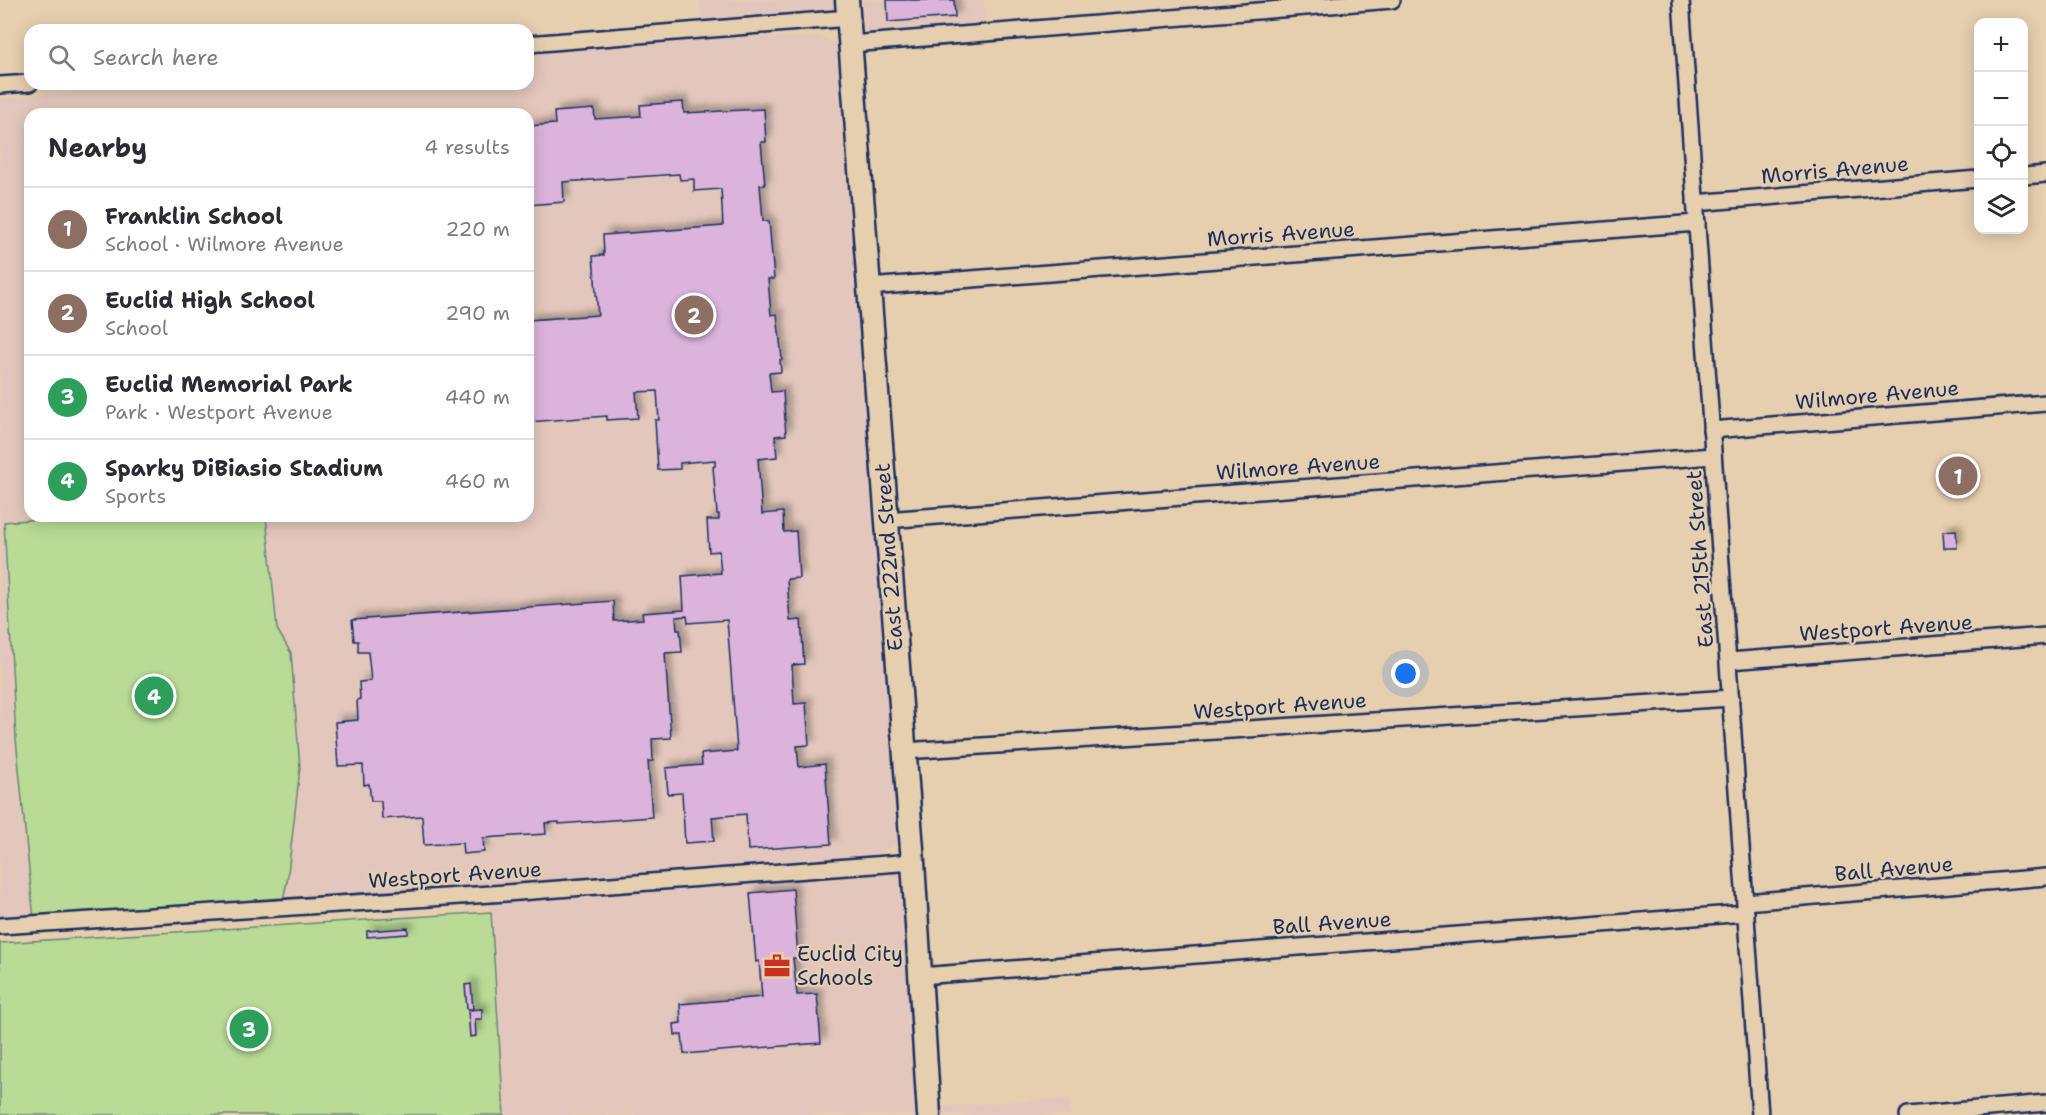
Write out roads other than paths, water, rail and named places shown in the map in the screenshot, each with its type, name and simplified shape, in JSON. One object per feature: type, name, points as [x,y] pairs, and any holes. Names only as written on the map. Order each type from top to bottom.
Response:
[{"type":"street","points":[[851,44],[1392,0]]},
{"type":"street","name":"East 215th Street","points":[[1681,0],[1760,1115]]},
{"type":"street","points":[[534,43],[848,9]]},
{"type":"street","name":"East 222nd Street","points":[[848,9],[913,862],[929,1115]]},
{"type":"street","points":[[0,85],[24,83]]},
{"type":"street","points":[[2028,176],[2046,174]]},
{"type":"street","name":"Morris Avenue","points":[[1695,203],[1974,179]]},
{"type":"street","name":"Morris Avenue","points":[[868,287],[1696,222]]},
{"type":"street","name":"Wilmore Avenue","points":[[1711,430],[2046,403]]},
{"type":"street","name":"Wilmore Avenue","points":[[886,520],[1713,456]]},
{"type":"street","name":"Westport Avenue","points":[[1729,661],[2046,636]]},
{"type":"street","name":"Westport Avenue","points":[[904,751],[1731,698]]},
{"type":"street","name":"Westport Avenue","points":[[0,926],[497,894],[913,862]]},
{"type":"street","name":"Ball Avenue","points":[[920,976],[1746,907],[2046,878]]},
{"type":"street","points":[[1908,1115],[2046,1104]]},
{"type":"place","name":"Euclid High School","points":[[694,315]]},
{"type":"place","name":"Franklin School","points":[[1958,476]]},
{"type":"place","name":"Sparky DiBiasio Stadium","points":[[154,696]]},
{"type":"place","name":"Euclid City Schools","points":[[777,966]]},
{"type":"place","name":"Euclid Memorial Park","points":[[249,1029]]}]
